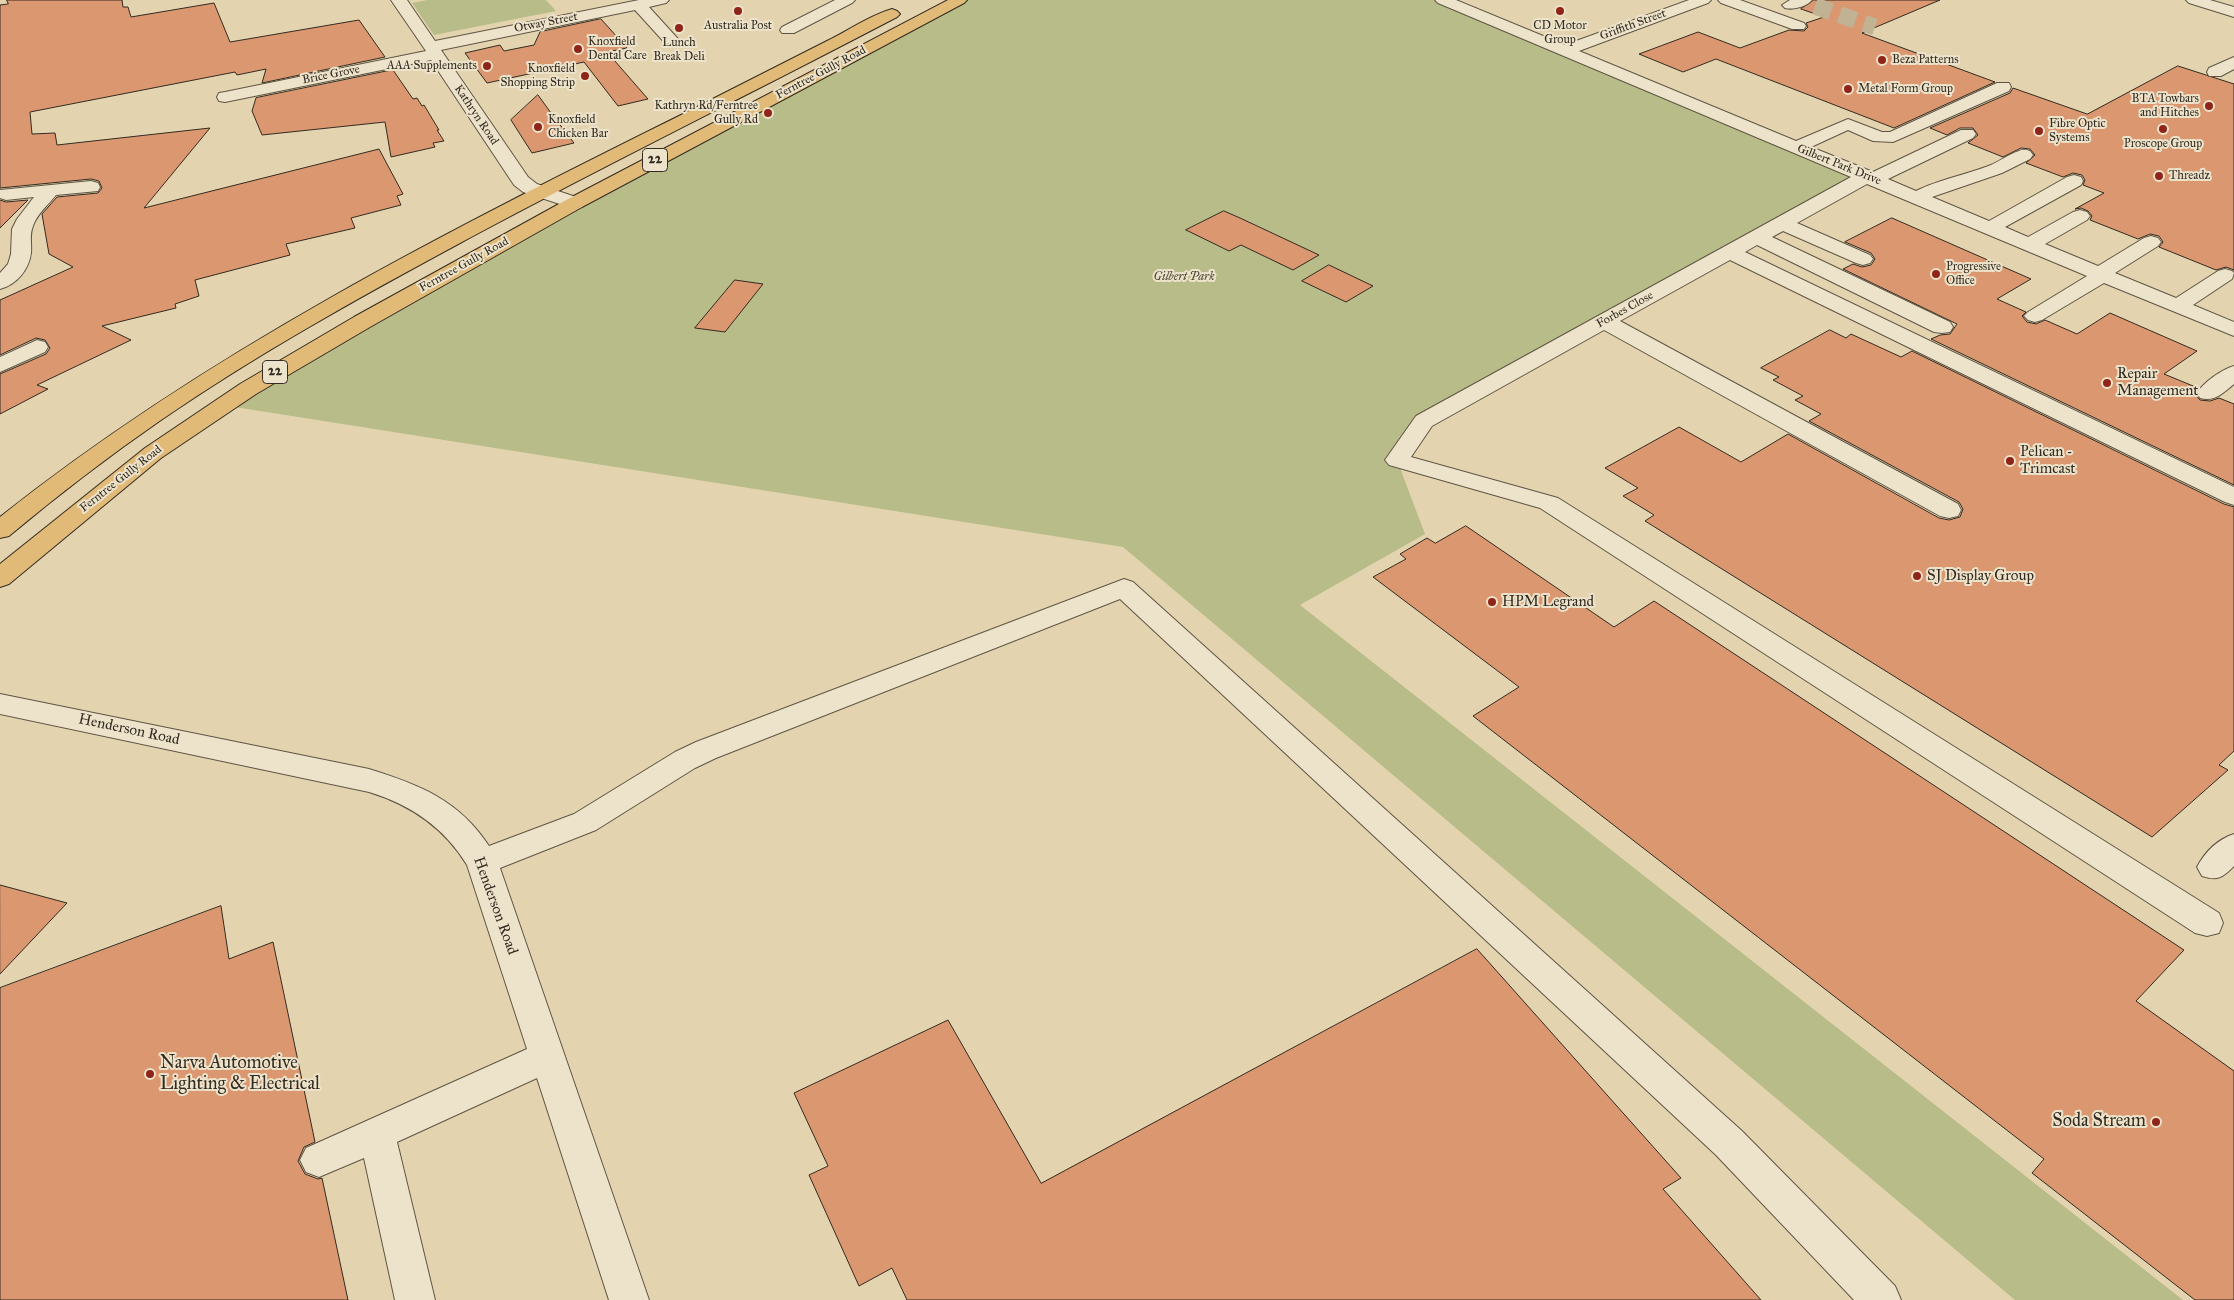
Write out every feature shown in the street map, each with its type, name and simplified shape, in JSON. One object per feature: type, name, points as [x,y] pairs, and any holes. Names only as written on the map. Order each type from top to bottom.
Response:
[{"type":"main road","name":"Ferntree Gully Road","points":[[0,578],[125,475],[214,411],[362,322],[575,203],[959,0]]},
{"type":"main road","name":"Ferntree Gully Road","points":[[0,530],[127,433],[232,362],[387,273],[541,192],[903,9]]},
{"type":"main road","points":[[828,47],[856,55]]},
{"type":"street","name":"Kathryn Road","points":[[399,0],[518,177],[530,188],[575,203]]},
{"type":"street","name":"Otway Street","points":[[433,50],[661,0]]},
{"type":"street","points":[[788,30],[811,10],[847,0]]},
{"type":"street","name":"Gilbert Park Drive","points":[[1443,0],[2234,330]]},
{"type":"street","name":"Griffith Street","points":[[1564,51],[1703,0]]},
{"type":"street","points":[[1726,0],[1798,26]]},
{"type":"street","points":[[2194,0],[2234,12]]},
{"type":"street","points":[[642,8],[671,40]]},
{"type":"street","name":"Brice Grove","points":[[226,97],[433,50]]},
{"type":"street","points":[[2215,72],[2234,62]]},
{"type":"street","points":[[1797,148],[1848,124],[1879,137],[1893,137],[2004,87]]},
{"type":"street","name":"Forbes Close","points":[[1967,134],[1870,178],[1782,223],[1424,421],[1397,460],[1549,503],[2207,923]]},
{"type":"street","points":[[1918,198],[1937,188],[1956,184],[1969,177],[1996,169],[2024,155]]},
{"type":"street","points":[[1990,228],[2074,181]]},
{"type":"street","points":[[6,194],[91,187]]},
{"type":"street","points":[[0,283],[8,278],[18,265],[21,236],[25,222],[50,191]]},
{"type":"street","points":[[2030,244],[2080,216]]},
{"type":"street","points":[[1782,223],[1863,259]]},
{"type":"street","points":[[1757,237],[1942,327]]},
{"type":"street","points":[[2035,316],[2151,242]]},
{"type":"street","points":[[1730,252],[2234,496]]},
{"type":"street","points":[[2178,306],[2225,275]]},
{"type":"street","points":[[1604,321],[1949,510]]},
{"type":"street","points":[[0,365],[37,347]]},
{"type":"street","points":[[2208,393],[2234,373]]},
{"type":"street","points":[[482,862],[584,822],[685,760],[706,750],[1124,588],[1729,1143],[1881,1300]]},
{"type":"street","name":"Henderson Road","points":[[0,704],[392,786],[431,805],[453,822],[473,846],[482,862],[629,1300]]},
{"type":"street","points":[[319,1160],[547,1057]]},
{"type":"street","points":[[377,1134],[415,1300]]},
{"type":"green space","points":[[427,0],[546,0],[556,11],[434,35],[412,3]]},
{"type":"green space","name":"Gilbert Park","points":[[959,0],[1443,0],[1867,176],[1424,421],[1397,460],[1425,534],[1300,605],[2183,1300],[2015,1300],[1123,547],[222,405]]},
{"type":"building","points":[[7,0],[122,0],[123,7],[128,7],[131,17],[214,3],[230,42],[359,20],[385,57],[262,83],[266,69],[237,75],[235,72],[30,112],[32,134],[55,133],[57,145],[210,128],[144,208],[379,149],[403,194],[397,196],[401,205],[351,218],[355,228],[286,244],[290,255],[195,280],[199,296],[175,304],[176,308],[102,326],[131,340],[37,385],[48,389],[0,414],[0,374],[46,354],[50,348],[45,340],[36,338],[0,355],[0,300],[73,267],[49,254],[42,214],[57,197],[98,193],[102,188],[99,181],[91,179],[0,188],[0,5],[8,4]]},
{"type":"building","points":[[1814,0],[1940,0],[1862,33],[1995,82],[1894,128],[1716,59],[1683,72],[1639,54],[1698,32],[1740,48],[1789,30],[1804,31],[1808,27],[1806,23],[1824,17],[1801,9]]},
{"type":"building","points":[[601,19],[627,48],[607,52],[648,99],[618,106],[584,62],[487,83],[465,53],[500,45],[504,51],[534,45],[540,32]]},
{"type":"building","points":[[2178,66],[2234,84],[2234,270],[2226,267],[2216,270],[2159,247],[2163,242],[2159,236],[2150,234],[2138,239],[2090,220],[2092,216],[2088,211],[2081,208],[2075,209],[2104,193],[2083,185],[2085,180],[2082,175],[2073,173],[2063,177],[2026,163],[2035,155],[2030,149],[2021,148],[2003,157],[1968,143],[1978,135],[1973,128],[1960,128],[1947,135],[1930,128],[2010,93],[2013,88],[2087,114]]},
{"type":"building","points":[[393,70],[413,99],[417,98],[422,106],[424,105],[439,130],[437,130],[444,141],[433,143],[435,147],[391,157],[385,122],[262,135],[252,111],[256,98]]},
{"type":"building","points":[[538,95],[574,143],[532,153],[511,120]]},
{"type":"building","points":[[0,200],[6,202],[28,200],[0,228]]},
{"type":"building","points":[[1224,211],[1319,255],[1293,270],[1241,245],[1229,251],[1186,230]]},
{"type":"building","name":"Repair Management","points":[[1892,218],[2031,279],[1997,299],[2026,312],[2022,316],[2027,322],[2036,324],[2045,320],[2077,334],[2110,313],[2197,351],[2164,374],[2198,388],[2195,394],[2200,400],[2210,401],[2219,398],[2234,404],[2234,485],[1931,339],[1940,335],[1950,334],[1957,324],[1843,269],[1853,264],[1862,267],[1871,265],[1875,259],[1871,253],[1845,242]]},
{"type":"building","points":[[1329,265],[1373,286],[1346,302],[1302,281]]},
{"type":"building","points":[[735,280],[763,284],[725,332],[695,328]]},
{"type":"building","points":[[1830,330],[1846,338],[1851,334],[1901,357],[1912,351],[2224,504],[2234,507],[2234,751],[2219,765],[2228,770],[2152,837],[1645,521],[1654,515],[1623,496],[1638,488],[1605,468],[1679,427],[1741,462],[1788,434],[1939,518],[1949,520],[1960,517],[1963,509],[1959,502],[1809,421],[1821,414],[1795,400],[1803,396],[1773,380],[1779,377],[1761,368]]},
{"type":"building","points":[[1466,526],[1614,627],[1654,601],[2184,950],[2136,1001],[2234,1071],[2234,1300],[2195,1300],[2032,1173],[2044,1159],[1473,716],[1519,687],[1373,577],[1406,559],[1400,554],[1427,538],[1435,543]]},
{"type":"building","points":[[0,885],[67,903],[0,974]]},
{"type":"building","name":"Narva Automotive Lighting & Electrical","points":[[221,906],[229,959],[273,942],[315,1142],[304,1147],[298,1161],[305,1174],[318,1179],[322,1178],[348,1300],[0,1300],[0,988]]},
{"type":"building","points":[[1477,949],[1681,1178],[1663,1189],[1761,1300],[907,1300],[892,1268],[859,1286],[809,1175],[828,1166],[794,1093],[948,1020],[1041,1183]]},
{"type":"tunnel","points":[[1815,6],[1875,27]]},
{"type":"place","name":"Australia Post","points":[[738,11]]},
{"type":"place","name":"CD Motor Group","points":[[1560,11]]},
{"type":"place","name":"Lunch Break Deli","points":[[679,28]]},
{"type":"place","name":"Knoxfield Dental Care","points":[[578,49]]},
{"type":"place","name":"Beza Patterns","points":[[1882,60]]},
{"type":"place","name":"AAA Supplements","points":[[487,66]]},
{"type":"place","name":"Knoxfield Shopping Strip","points":[[585,76]]},
{"type":"place","name":"Metal Form Group","points":[[1848,89]]},
{"type":"place","name":"BTA Towbars and Hitches","points":[[2209,106]]},
{"type":"place","name":"Kathryn Rd/Ferntree Gully Rd","points":[[768,113]]},
{"type":"place","name":"Knoxfield Chicken Bar","points":[[538,127]]},
{"type":"place","name":"Proscope Group","points":[[2163,129]]},
{"type":"place","name":"Fibre Optic Systems","points":[[2039,131]]},
{"type":"place","name":"Threadz","points":[[2159,176]]},
{"type":"place","name":"Progressive Office","points":[[1936,274]]},
{"type":"place","name":"Repair Management","points":[[2107,383]]},
{"type":"place","name":"Pelican - Trimcast","points":[[2010,461]]},
{"type":"place","name":"SJ Display Group","points":[[1917,576]]},
{"type":"place","name":"HPM Legrand","points":[[1492,602]]},
{"type":"place","name":"Narva Automotive Lighting & Electrical","points":[[150,1074]]},
{"type":"place","name":"Soda Stream","points":[[2156,1122]]}]
